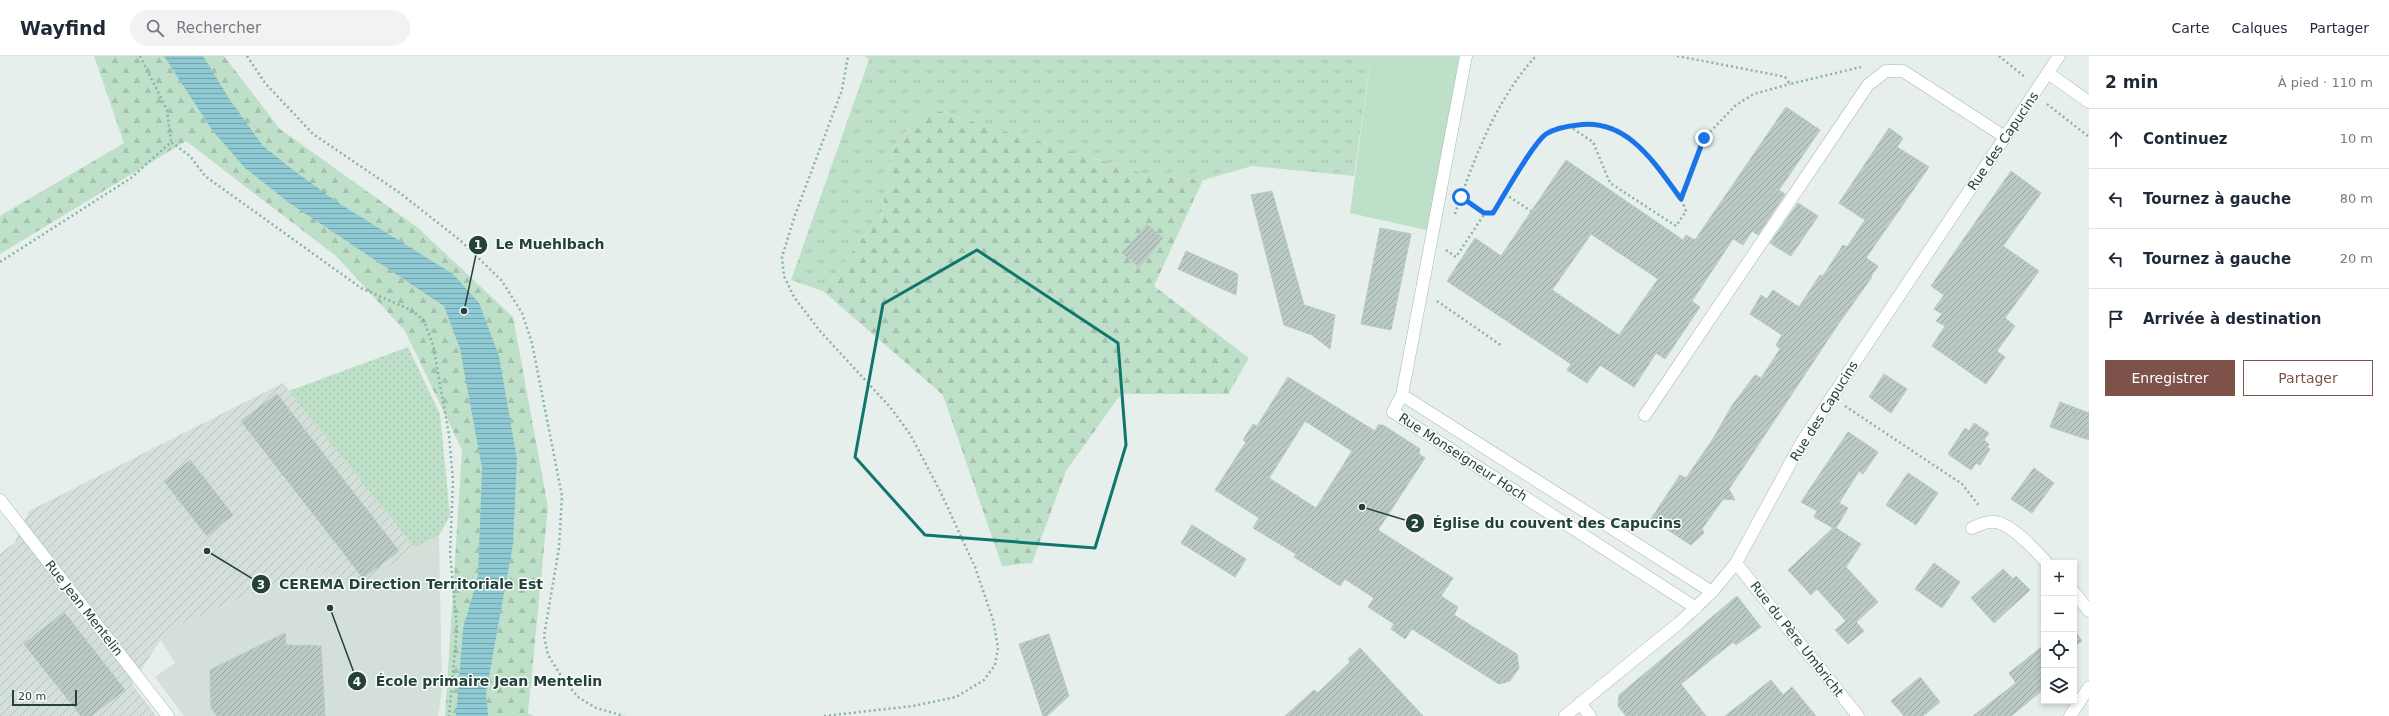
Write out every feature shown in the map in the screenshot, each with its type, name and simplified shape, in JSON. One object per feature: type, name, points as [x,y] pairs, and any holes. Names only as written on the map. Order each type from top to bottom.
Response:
[{"type":"street","points":[[1402,396],[1466,56]]},
{"type":"street","name":"Rue des Capucins","points":[[1565,716],[1696,608],[1712,592],[1736,563],[1803,440],[2059,56]]},
{"type":"street","points":[[1645,415],[1868,85],[1886,71],[1903,71],[2005,137]]},
{"type":"street","points":[[2048,73],[2089,102]]},
{"type":"street","name":"Rue Monseigneur Hoch","points":[[1696,608],[1393,412],[1402,396],[1712,592]]},
{"type":"street","name":"Rue Jean Mentelin","points":[[0,500],[168,716]]},
{"type":"street","points":[[1972,528],[1991,521],[2006,526],[2025,540],[2044,560]]},
{"type":"street","name":"Rue du Père Umbricht","points":[[1736,563],[1858,716]]},
{"type":"street","points":[[2077,596],[2089,611]]},
{"type":"street","points":[[2070,716],[2089,687]]},
{"type":"street","points":[[1580,703],[1590,716]]},
{"type":"path","points":[[140,56],[167,110],[171,142],[190,156],[205,176],[361,288],[414,310],[424,321],[433,345],[449,435],[452,481],[450,553],[457,629],[449,716]]},
{"type":"path","points":[[247,56],[265,83],[313,134],[400,193],[461,241],[502,281],[522,313],[532,343],[562,496],[559,548],[544,636],[548,655],[563,679],[578,697],[596,708],[624,716]]},
{"type":"path","points":[[824,716],[913,706],[956,697],[984,680],[994,665],[998,648],[993,620],[975,567],[941,493],[910,434],[890,407],[820,330],[794,297],[784,276],[782,257],[842,90],[848,56]]},
{"type":"path","points":[[1454,219],[1480,147],[1503,100],[1536,56]]},
{"type":"path","points":[[1677,56],[1772,74],[1785,78],[1790,84]]},
{"type":"path","points":[[1999,56],[2011,64],[2051,109],[2089,137]]},
{"type":"path","points":[[1681,199],[1704,138],[1736,105],[1754,94],[1873,64],[1886,71]]},
{"type":"path","points":[[1461,197],[1484,213],[1493,213],[1546,134],[1568,126],[1590,123],[1611,127],[1629,138],[1646,153],[1681,199],[1686,211],[1676,226],[1610,183],[1593,142],[1568,126]]},
{"type":"path","points":[[0,262],[131,178],[171,142]]},
{"type":"path","points":[[1506,194],[1531,212]]},
{"type":"path","points":[[1442,255],[1444,248],[1456,257],[1484,213]]},
{"type":"path","points":[[1435,295],[1436,301],[1502,346]]},
{"type":"path","points":[[1832,397],[1962,484],[1991,521]]},
{"type":"highlighted area","points":[[977,250],[1118,343],[1126,445],[1095,548],[925,535],[855,457],[883,304]]},
{"type":"shaded area","points":[[283,383],[415,548],[362,586],[311,568],[167,630],[132,684],[156,716],[0,716],[0,554],[15,542],[29,511]]},
{"type":"shaded area","points":[[439,535],[442,690],[438,716],[184,716],[155,677],[175,663],[161,640],[167,630],[311,568],[362,586],[402,555]]},
{"type":"green space","points":[[94,56],[224,56],[280,129],[417,227],[513,317],[548,507],[528,713],[534,716],[445,716],[462,450],[405,331],[336,256],[186,141],[0,254],[0,216],[124,143]]},
{"type":"green space","points":[[865,56],[1371,56],[1354,176],[1252,166],[1203,180],[1145,174],[925,107],[893,149],[882,212],[823,291],[791,280],[869,60]]},
{"type":"green space","points":[[1371,56],[1470,56],[1439,233],[1350,213]]},
{"type":"green space","points":[[925,107],[1145,174],[1203,180],[1154,286],[1249,358],[1228,394],[1121,394],[1066,471],[1032,563],[1002,566],[943,395],[823,291],[882,212],[893,149]]},
{"type":"green space","points":[[408,347],[440,414],[450,516],[439,535],[415,548],[289,391]]},
{"type":"water","points":[[164,56],[203,56],[230,100],[263,146],[340,204],[453,274],[479,303],[499,356],[517,459],[513,544],[486,693],[488,716],[456,716],[463,629],[478,576],[482,468],[460,349],[444,306],[288,202],[245,168],[212,130]]},
{"type":"building","points":[[1786,107],[1820,130],[1779,190],[1785,194],[1758,235],[1752,231],[1743,245],[1733,239],[1692,301],[1700,307],[1665,359],[1656,353],[1634,387],[1600,365],[1587,383],[1567,370],[1571,364],[1447,281],[1475,238],[1501,256],[1566,160],[1683,240],[1686,235],[1695,240]],"holes":[[[1591,234],[1658,279],[1619,335],[1552,290]]]},
{"type":"building","points":[[1889,128],[1903,138],[1897,147],[1929,167],[1866,258],[1878,266],[1871,276],[1872,277],[1839,323],[1729,489],[1735,500],[1723,499],[1702,529],[1704,533],[1691,545],[1651,519],[1680,475],[1686,478],[1713,439],[1731,407],[1755,375],[1761,378],[1780,349],[1776,345],[1782,335],[1750,314],[1761,295],[1767,299],[1773,290],[1799,307],[1820,275],[1823,276],[1843,245],[1847,247],[1865,220],[1839,203]]},
{"type":"building","points":[[2011,171],[2041,193],[2003,246],[2039,271],[2005,318],[2015,326],[1997,351],[2005,357],[1986,384],[1932,346],[1945,326],[1936,321],[1942,314],[1934,309],[1944,295],[1931,286]]},
{"type":"building","points":[[1272,191],[1304,305],[1335,315],[1330,349],[1312,335],[1284,325],[1251,195]]},
{"type":"building","points":[[1798,203],[1818,216],[1791,256],[1770,243]]},
{"type":"building","points":[[1147,224],[1163,238],[1139,267],[1122,253]]},
{"type":"building","points":[[1380,228],[1411,234],[1391,330],[1361,324]]},
{"type":"building","points":[[1186,251],[1238,274],[1236,295],[1178,269]]},
{"type":"building","points":[[1884,374],[1907,389],[1891,413],[1869,397]]},
{"type":"building","points":[[1288,377],[1375,431],[1378,425],[1383,425],[1420,449],[1419,454],[1425,458],[1378,530],[1453,578],[1441,596],[1458,607],[1454,615],[1517,654],[1519,668],[1510,681],[1499,684],[1412,629],[1405,639],[1391,629],[1394,624],[1368,607],[1374,598],[1345,579],[1340,586],[1294,557],[1296,554],[1253,528],[1259,518],[1215,490],[1246,442],[1243,440],[1253,424],[1257,426]],"holes":[[[1305,421],[1352,451],[1316,508],[1269,478]]]},
{"type":"building","points":[[277,394],[399,551],[363,578],[241,421]]},
{"type":"building","points":[[2060,402],[2089,413],[2089,440],[2050,427]]},
{"type":"building","points":[[1974,423],[1989,433],[1984,440],[1989,444],[1987,447],[1990,449],[1980,465],[1976,463],[1971,470],[1948,454],[1965,428],[1969,431]]},
{"type":"building","points":[[1848,432],[1878,452],[1863,474],[1859,471],[1839,503],[1848,508],[1836,528],[1861,544],[1846,567],[1878,602],[1856,622],[1864,631],[1848,644],[1835,630],[1846,621],[1817,589],[1811,595],[1788,570],[1833,528],[1814,517],[1817,511],[1801,502]]},
{"type":"building","points":[[190,460],[233,515],[207,536],[164,481]]},
{"type":"building","points":[[2034,468],[2054,483],[2032,513],[2011,499]]},
{"type":"building","points":[[1908,473],[1938,493],[1916,525],[1886,505]]},
{"type":"building","points":[[1192,525],[1246,559],[1235,577],[1181,543]]},
{"type":"building","points":[[1934,563],[1960,582],[1942,608],[1915,589]]},
{"type":"building","points":[[2003,569],[2013,579],[2016,576],[2030,590],[1994,623],[1971,598]]},
{"type":"building","points":[[1737,596],[1761,627],[1736,645],[1733,642],[1681,684],[1706,716],[1626,716],[1618,706],[1619,695]]},
{"type":"building","points":[[64,612],[125,690],[91,716],[81,716],[24,644]]},
{"type":"building","points":[[285,633],[286,645],[321,646],[325,716],[217,716],[211,708],[210,670]]},
{"type":"building","points":[[1049,634],[1069,696],[1047,716],[1043,716],[1019,644]]},
{"type":"building","points":[[2077,634],[2082,641],[2077,644]]},
{"type":"building","points":[[2041,647],[2041,691],[2011,716],[1973,716],[2016,683],[2009,673]]},
{"type":"building","points":[[1360,648],[1423,716],[1285,716],[1314,690],[1318,693],[1350,662],[1348,659]]},
{"type":"building","points":[[1920,677],[1940,702],[1923,716],[1904,716],[1891,701]]},
{"type":"building","points":[[1771,680],[1783,695],[1792,687],[1816,716],[1725,716]]},
{"type":"place","name":"Le Muehlbach","points":[[464,311]]},
{"type":"place","name":"Église du couvent des Capucins","points":[[1362,507]]},
{"type":"place","name":"CEREMA Direction Territoriale Est","points":[[207,551]]},
{"type":"place","name":"École primaire Jean Mentelin","points":[[330,608]]},
{"type":"route","points":[[1461,197],[1484,213],[1493,213],[1538,143],[1546,134],[1568,126],[1590,123],[1611,127],[1629,138],[1646,153],[1681,199],[1704,138]]}]
